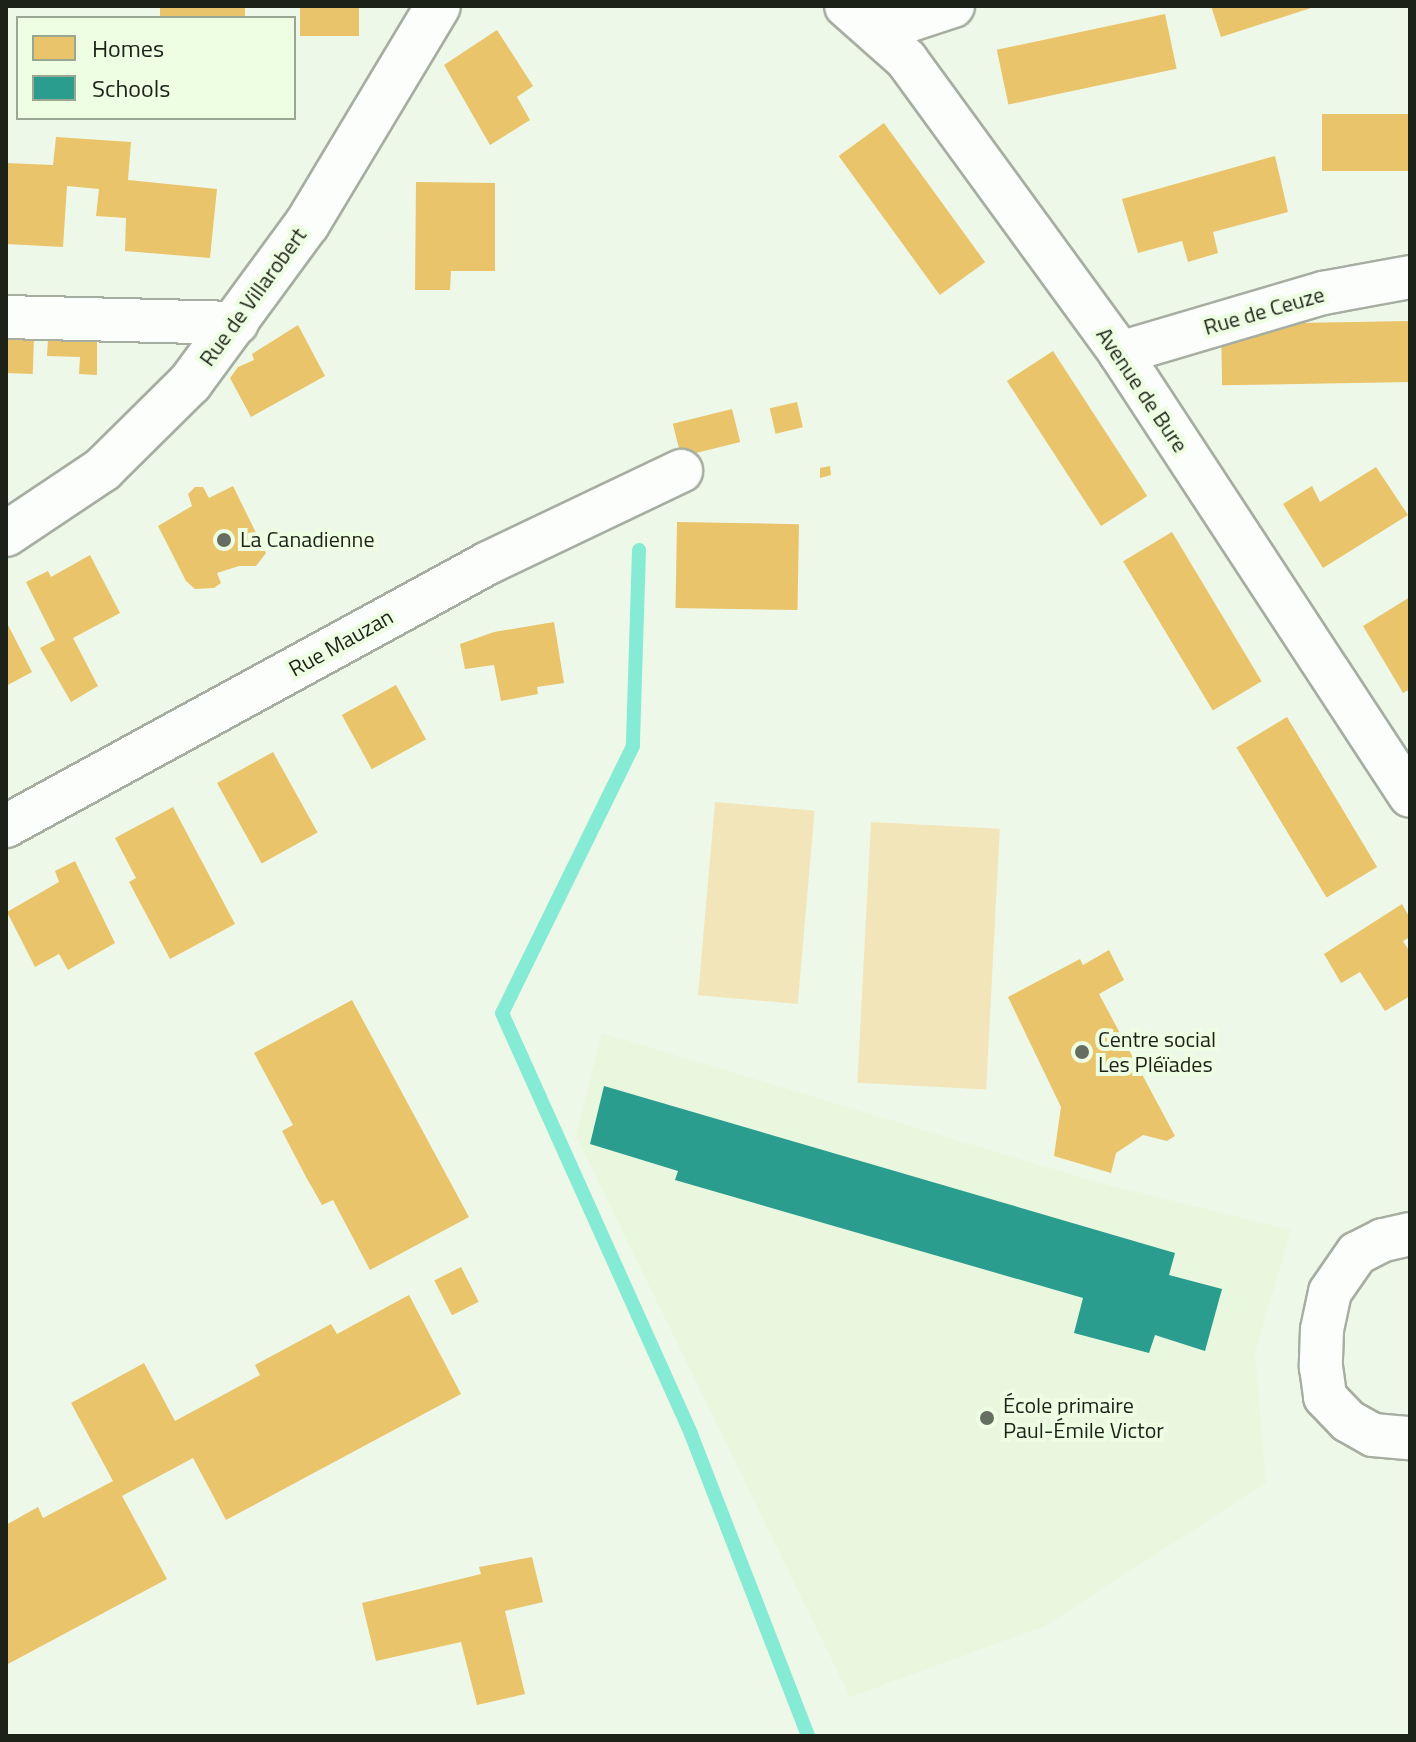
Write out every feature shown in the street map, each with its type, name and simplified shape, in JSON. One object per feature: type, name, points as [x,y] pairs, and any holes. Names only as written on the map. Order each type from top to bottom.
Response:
[{"type":"main road","name":"Rue de Villarobert","points":[[6,534],[103,469],[190,383],[307,224],[438,6]]},
{"type":"street","points":[[862,18],[953,6]]},
{"type":"street","name":"Avenue de Bure","points":[[862,18],[906,59],[1120,353],[1410,796]]},
{"type":"street","name":"Rue de Ceuze","points":[[1120,353],[1323,293],[1410,277]]},
{"type":"street","points":[[6,317],[237,323]]},
{"type":"street","name":"Rue Mauzan","points":[[6,826],[488,563],[681,471]]},
{"type":"street","points":[[1410,1223],[1357,1253],[1330,1292],[1322,1330],[1321,1367],[1325,1397],[1348,1421],[1373,1435],[1410,1438]]},
{"type":"shaded area","points":[[715,802],[815,811],[798,1004],[698,995]]},
{"type":"shaded area","points":[[871,822],[1000,829],[986,1089],[857,1083]]},
{"type":"shaded area","name":"École primaire Paul-Émile Victor","points":[[602,1033],[1096,1182],[1291,1230],[1255,1353],[1266,1483],[1045,1626],[850,1697],[576,1136]]},
{"type":"building: Homes","points":[[160,6],[245,6],[245,16],[160,16]]},
{"type":"building: Homes","points":[[300,6],[359,6],[359,36],[300,36]]},
{"type":"building: Homes","points":[[1211,6],[1314,6],[1314,7],[1221,37]]},
{"type":"building: Homes","points":[[1165,14],[1177,69],[1008,105],[997,50]]},
{"type":"building: Homes","points":[[497,30],[533,86],[517,97],[530,120],[490,145],[444,65]]},
{"type":"building: Homes","points":[[1322,114],[1410,114],[1410,171],[1322,171]]},
{"type":"building: Homes","points":[[884,123],[985,262],[940,295],[839,156]]},
{"type":"building: Homes","points":[[56,137],[131,142],[128,180],[217,189],[210,258],[125,251],[126,218],[96,216],[99,189],[67,186],[63,247],[6,244],[6,163],[53,165]]},
{"type":"building: Homes","points":[[1275,156],[1288,212],[1213,232],[1218,253],[1188,262],[1182,241],[1138,253],[1122,199]]},
{"type":"building: Homes","points":[[416,182],[495,183],[495,271],[451,271],[450,290],[415,290]]},
{"type":"building: Homes","points":[[1409,321],[1410,382],[1222,385],[1221,324]]},
{"type":"building: Homes","points":[[298,325],[325,376],[251,417],[230,378],[238,367],[254,360],[252,354]]},
{"type":"building: Homes","points":[[6,337],[34,338],[33,374],[6,373]]},
{"type":"building: Homes","points":[[48,338],[97,339],[97,375],[79,374],[80,357],[47,356]]},
{"type":"building: Homes","points":[[1053,351],[1147,496],[1101,526],[1007,381]]},
{"type":"building: Homes","points":[[797,402],[803,427],[776,434],[770,408]]},
{"type":"building: Homes","points":[[732,409],[740,442],[681,457],[673,424]]},
{"type":"building: Homes","points":[[830,466],[831,475],[820,478],[820,468]]},
{"type":"building: Homes","points":[[1376,467],[1408,515],[1323,568],[1283,504],[1312,486],[1320,502]]},
{"type":"building: Homes","points":[[233,486],[266,553],[256,566],[239,566],[217,573],[221,583],[214,588],[195,589],[186,581],[158,526],[192,506],[188,494],[195,487],[203,487],[209,498]]},
{"type":"building: Homes","points":[[677,522],[799,524],[797,610],[675,608]]},
{"type":"building: Homes","points":[[1172,532],[1262,681],[1213,711],[1123,561]]},
{"type":"building: Homes","points":[[90,555],[120,613],[73,638],[98,686],[71,702],[40,648],[55,640],[26,582],[48,571],[51,577]]},
{"type":"building: Homes","points":[[1410,597],[1410,689],[1403,693],[1363,626]]},
{"type":"building: Homes","points":[[6,621],[32,672],[6,686]]},
{"type":"building: Homes","points":[[554,622],[564,683],[537,687],[538,694],[501,701],[494,665],[465,669],[460,644],[494,632]]},
{"type":"building: Homes","points":[[396,685],[426,739],[372,769],[342,715]]},
{"type":"building: Homes","points":[[1287,717],[1377,867],[1327,897],[1236,747]]},
{"type":"building: Homes","points":[[273,752],[318,832],[262,863],[217,783]]},
{"type":"building: Homes","points":[[173,807],[235,924],[170,959],[129,882],[136,878],[115,838]]},
{"type":"building: Homes","points":[[75,861],[115,943],[68,970],[59,954],[35,967],[7,912],[59,882],[55,871]]},
{"type":"building: Homes","points":[[1402,904],[1410,918],[1410,937],[1403,941],[1410,952],[1410,996],[1385,1011],[1360,972],[1341,983],[1324,954]]},
{"type":"building: Homes","name":"Centre social Les Pléïades","points":[[1109,950],[1124,980],[1099,994],[1175,1136],[1167,1141],[1143,1135],[1116,1153],[1111,1173],[1054,1156],[1061,1107],[1008,997],[1080,959],[1083,965]]},
{"type":"building: Homes","points":[[352,1000],[469,1217],[370,1270],[333,1200],[322,1205],[306,1177],[282,1131],[293,1125],[254,1053]]},
{"type":"building: Homes","points":[[461,1267],[479,1302],[452,1315],[434,1281]]},
{"type":"building: Homes","points":[[409,1295],[461,1394],[226,1520],[193,1458],[122,1496],[167,1579],[6,1665],[6,1525],[38,1507],[43,1518],[113,1481],[71,1403],[144,1363],[175,1421],[260,1375],[255,1365],[331,1324],[337,1334]]},
{"type":"building: Homes","points":[[532,1557],[543,1602],[505,1611],[525,1694],[477,1705],[461,1642],[376,1661],[362,1603],[481,1574],[479,1567]]},
{"type":"building: Schools","points":[[604,1086],[1175,1253],[1169,1275],[1222,1289],[1205,1351],[1155,1335],[1149,1353],[1074,1333],[1083,1298],[675,1180],[678,1171],[590,1144]]},
{"type":"waterway","points":[[639,550],[633,746],[502,1013],[691,1434],[808,1736]]},
{"type":"place","name":"La Canadienne","points":[[224,540]]},
{"type":"place","name":"Centre social Les Pléïades","points":[[1082,1052]]},
{"type":"place","name":"École primaire Paul-Émile Victor","points":[[987,1418]]}]
